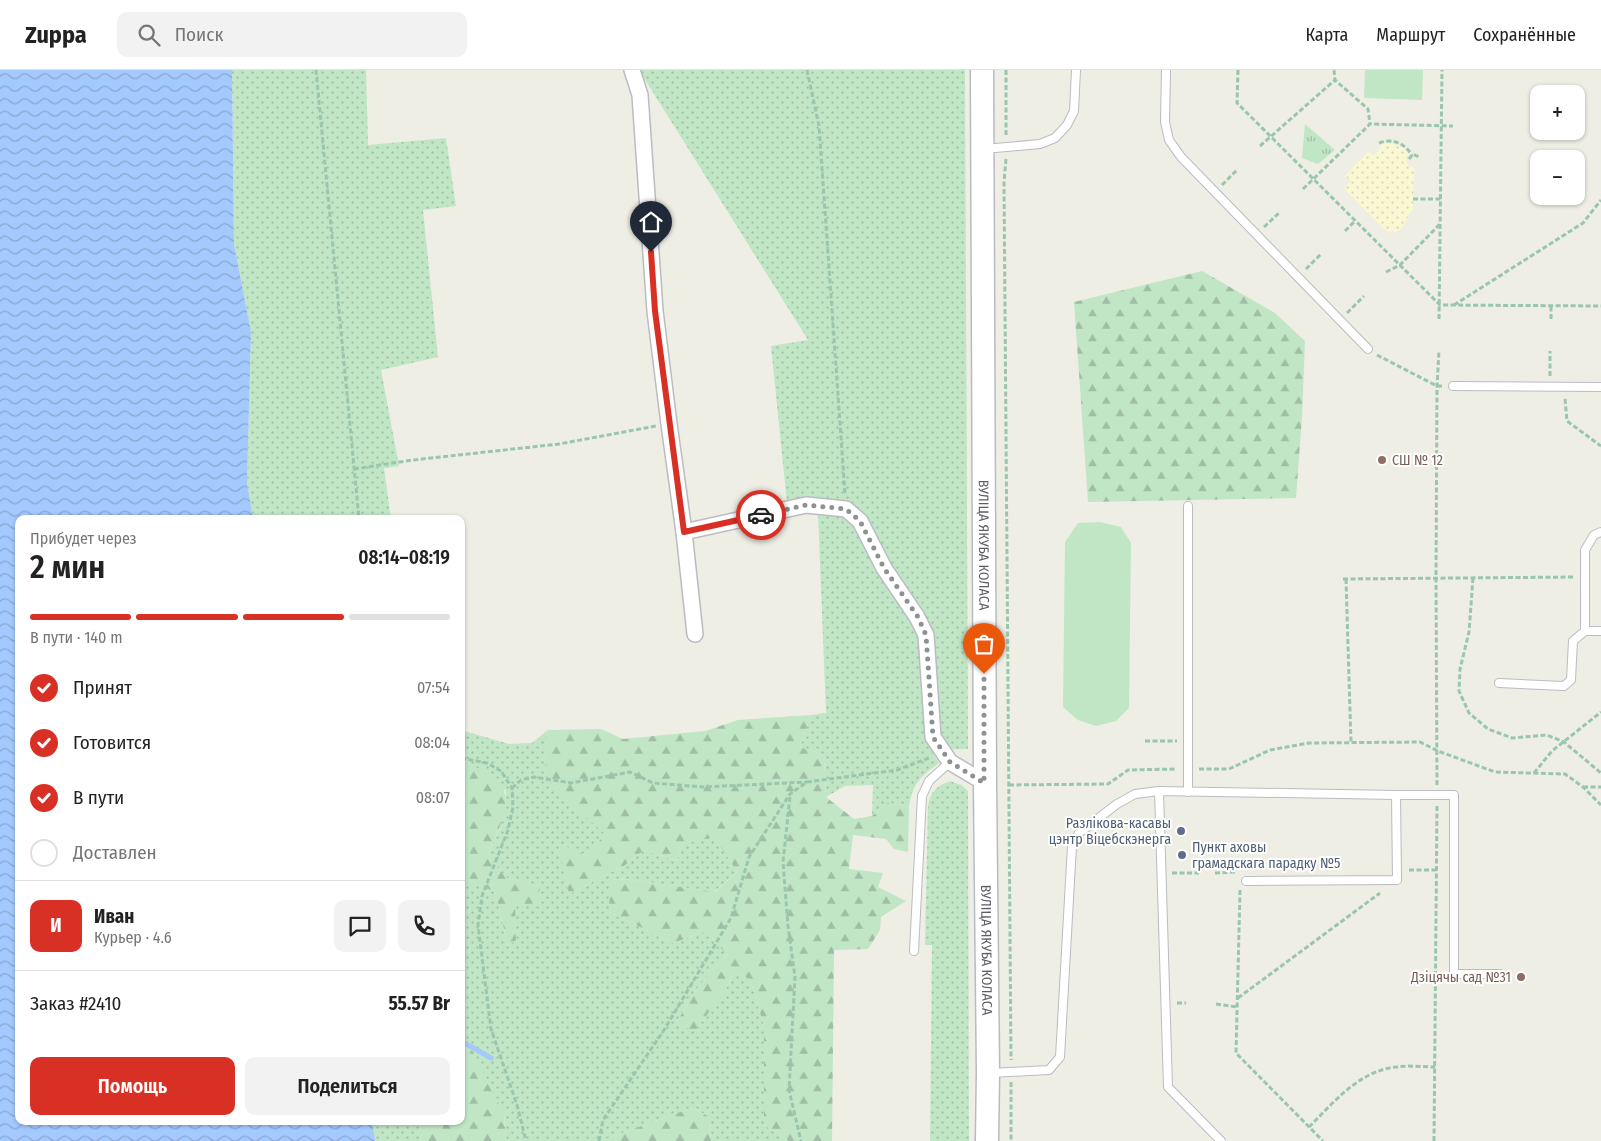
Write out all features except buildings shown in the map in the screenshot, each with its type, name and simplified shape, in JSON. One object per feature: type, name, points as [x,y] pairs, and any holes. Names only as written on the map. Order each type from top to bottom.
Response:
[{"type":"street","points":[[632,70],[640,95],[655,311],[684,532],[695,634]]},
{"type":"street","name":"ВУЛІЦА ЯКУБА КОЛАСА","points":[[982,70],[987,1141]]},
{"type":"street","points":[[684,532],[806,505],[846,509],[860,521],[884,568],[918,617],[926,635],[933,737],[946,757],[984,783]]},
{"type":"lane","points":[[982,149],[1040,144],[1055,138],[1067,125],[1074,111],[1076,70]]},
{"type":"lane","points":[[1166,70],[1164,122],[1169,140],[1181,157],[1368,349]]},
{"type":"lane","points":[[1453,386],[1601,387]]},
{"type":"lane","points":[[1188,506],[1188,792]]},
{"type":"lane","points":[[1585,631],[1585,550],[1594,535],[1601,532]]},
{"type":"lane","points":[[1499,683],[1564,686],[1571,680],[1573,641],[1585,631],[1601,631]]},
{"type":"lane","points":[[914,951],[922,796],[929,781],[946,757]]},
{"type":"lane","points":[[1159,792],[1168,1087],[1221,1141]]},
{"type":"lane","points":[[988,1073],[1049,1070],[1060,1057],[1072,846],[1079,833],[1118,804],[1135,794],[1188,792],[1454,795],[1454,974],[1500,974]]},
{"type":"lane","points":[[1243,880],[1397,880],[1396,795]]},
{"type":"path","points":[[316,70],[359,515]]},
{"type":"path","points":[[807,70],[819,126],[846,509]]},
{"type":"path","points":[[1006,70],[1004,192],[1011,1141]]},
{"type":"path","points":[[1334,70],[1335,80],[1368,109],[1370,124]]},
{"type":"path","points":[[1440,319],[1442,70]]},
{"type":"path","points":[[1239,71],[1237,103],[1440,306],[1601,306]]},
{"type":"path","points":[[1260,146],[1335,80]]},
{"type":"path","points":[[1302,189],[1370,124],[1454,126]]},
{"type":"path","points":[[1379,143],[1386,141],[1398,144],[1406,147],[1412,155],[1418,157]]},
{"type":"path","points":[[1409,159],[1412,155]]},
{"type":"path","points":[[1215,192],[1237,170]]},
{"type":"path","points":[[1413,199],[1441,199]]},
{"type":"path","points":[[1453,306],[1583,223],[1601,200]]},
{"type":"path","points":[[1257,235],[1280,212]]},
{"type":"path","points":[[1344,231],[1355,221]]},
{"type":"path","points":[[1386,272],[1400,265],[1441,222]]},
{"type":"path","points":[[1298,277],[1321,254]]},
{"type":"path","points":[[1340,320],[1364,296]]},
{"type":"path","points":[[1551,306],[1551,319]]},
{"type":"path","points":[[1368,349],[1385,360],[1437,386],[1453,386]]},
{"type":"path","points":[[1434,1141],[1438,751],[1436,578],[1437,386],[1439,351]]},
{"type":"path","points":[[1550,351],[1550,387]]},
{"type":"path","points":[[1563,387],[1567,421],[1601,446]]},
{"type":"path","points":[[354,469],[413,460],[560,444],[669,424]]},
{"type":"path","points":[[1351,743],[1345,579],[1585,577]]},
{"type":"path","points":[[1534,773],[1552,750],[1601,712]]},
{"type":"path","points":[[1145,741],[1176,741]]},
{"type":"path","points":[[1009,785],[1108,784],[1128,770],[1229,769],[1270,750],[1309,743],[1420,742],[1438,751],[1495,772],[1565,774],[1601,805]]},
{"type":"path","points":[[1564,742],[1601,773]]},
{"type":"path","points":[[512,788],[521,780],[534,777],[571,783],[630,772],[653,783],[703,787],[807,782],[897,770],[946,757]]},
{"type":"path","points":[[465,759],[487,763],[501,771],[512,788],[513,807],[508,830],[482,896],[478,925],[492,1029],[517,1105],[526,1141]]},
{"type":"path","points":[[599,1141],[603,1120],[664,1030],[730,918],[749,858],[790,794],[807,782]]},
{"type":"path","points":[[1582,787],[1601,787]]},
{"type":"path","points":[[790,794],[783,862],[788,926],[795,977],[788,1090],[801,1141]]},
{"type":"path","points":[[1397,870],[1436,870]]},
{"type":"path","points":[[1215,873],[1240,872],[1243,880]]},
{"type":"path","points":[[1160,873],[1199,873]]},
{"type":"path","points":[[1238,998],[1397,880]]},
{"type":"path","points":[[1240,889],[1236,1053],[1323,1141]]},
{"type":"path","points":[[1216,1004],[1237,1007]]},
{"type":"path","points":[[1309,1127],[1344,1092],[1365,1076],[1395,1067],[1434,1067]]},
{"type":"green space","points":[[232,70],[366,70],[368,145],[446,138],[456,206],[423,210],[438,357],[381,370],[399,466],[384,468],[390,515],[252,515],[247,482],[251,332],[234,244]]},
{"type":"green space","points":[[641,70],[965,70],[968,749],[931,750],[939,763],[918,781],[909,806],[887,803],[872,816],[873,785],[845,786],[826,797],[824,755],[800,747],[811,715],[826,713],[818,512],[788,513],[771,346],[808,340],[644,78]]},
{"type":"green space","points":[[1365,70],[1423,70],[1422,100],[1364,98]]},
{"type":"green space","points":[[1305,124],[1335,150],[1318,164],[1302,158]]},
{"type":"green space","points":[[1202,271],[1275,313],[1305,341],[1296,498],[1088,502],[1074,302]]},
{"type":"green space","points":[[1100,522],[1121,527],[1131,543],[1129,708],[1116,721],[1096,726],[1078,720],[1063,707],[1065,542],[1078,523]]},
{"type":"green space","points":[[811,715],[800,747],[824,755],[826,797],[854,819],[872,816],[887,803],[909,806],[908,852],[894,849],[886,839],[853,835],[849,869],[883,873],[878,887],[906,901],[881,917],[880,930],[868,949],[834,950],[832,1141],[789,1141],[764,1125],[764,1026],[750,979],[734,972],[724,993],[695,1030],[675,1025],[695,991],[727,955],[707,931],[673,943],[609,912],[610,879],[634,880],[715,892],[737,872],[715,837],[682,844],[677,861],[644,850],[624,866],[569,894],[558,843],[587,856],[605,834],[558,792],[545,772],[548,730],[601,729],[623,739],[705,731],[738,720]]},
{"type":"green space","points":[[548,730],[545,772],[558,792],[606,834],[587,856],[559,844],[569,894],[624,866],[644,850],[677,861],[682,844],[715,836],[737,872],[714,892],[634,880],[611,879],[609,912],[673,943],[707,931],[727,955],[695,991],[675,1025],[724,993],[734,972],[750,979],[764,1026],[764,1125],[789,1141],[711,1141],[710,1117],[691,1108],[606,1139],[606,1141],[506,1141],[504,1114],[469,1045],[465,1046],[465,885],[468,882],[495,891],[508,946],[515,940],[515,904],[540,886],[507,878],[487,856],[500,828],[506,791],[483,770],[465,767],[465,731],[509,744],[532,743]]},
{"type":"green space","points":[[465,767],[485,770],[496,778],[503,787],[505,810],[502,822],[487,856],[507,878],[540,886],[538,906],[515,904],[516,940],[508,946],[495,891],[468,883],[465,885]]},
{"type":"green space","points":[[950,781],[961,785],[968,791],[969,1141],[930,1141],[932,945],[925,945],[928,805],[935,790]]},
{"type":"green space","points":[[469,1044],[504,1114],[506,1141],[421,1141],[423,1125],[465,1125],[465,1045]]},
{"type":"green space","points":[[691,1108],[710,1117],[711,1141],[606,1141],[606,1139]]},
{"type":"green space","points":[[373,1125],[423,1125],[421,1141],[375,1141]]},
{"type":"sand","points":[[1386,143],[1402,147],[1409,154],[1406,161],[1409,166],[1414,168],[1413,211],[1409,213],[1406,222],[1401,228],[1395,232],[1386,231],[1344,188],[1351,181],[1345,176],[1368,152],[1374,154],[1379,151],[1381,145]]},
{"type":"water","points":[[0,70],[232,70],[234,244],[251,332],[247,482],[252,515],[15,515],[15,1125],[373,1125],[375,1141],[0,1141]]},
{"type":"waterway","points":[[465,1043],[491,1058]]},
{"type":"way so far","points":[[761,515],[806,505],[846,509],[860,521],[884,568],[918,617],[926,635],[933,737],[950,762],[984,783],[984,674]]},
{"type":"place","name":"СШ № 12","points":[[1382,460]]},
{"type":"place","name":"Разлікова-касавы цэнтр Віцебскэнерга","points":[[1181,831]]},
{"type":"place","name":"Пункт аховы грамадскага парадку №5","points":[[1182,855]]},
{"type":"place","name":"Дзіцячы сад №31","points":[[1521,977]]},
{"type":"route","points":[[651,252],[655,311],[684,532],[761,515]]}]
